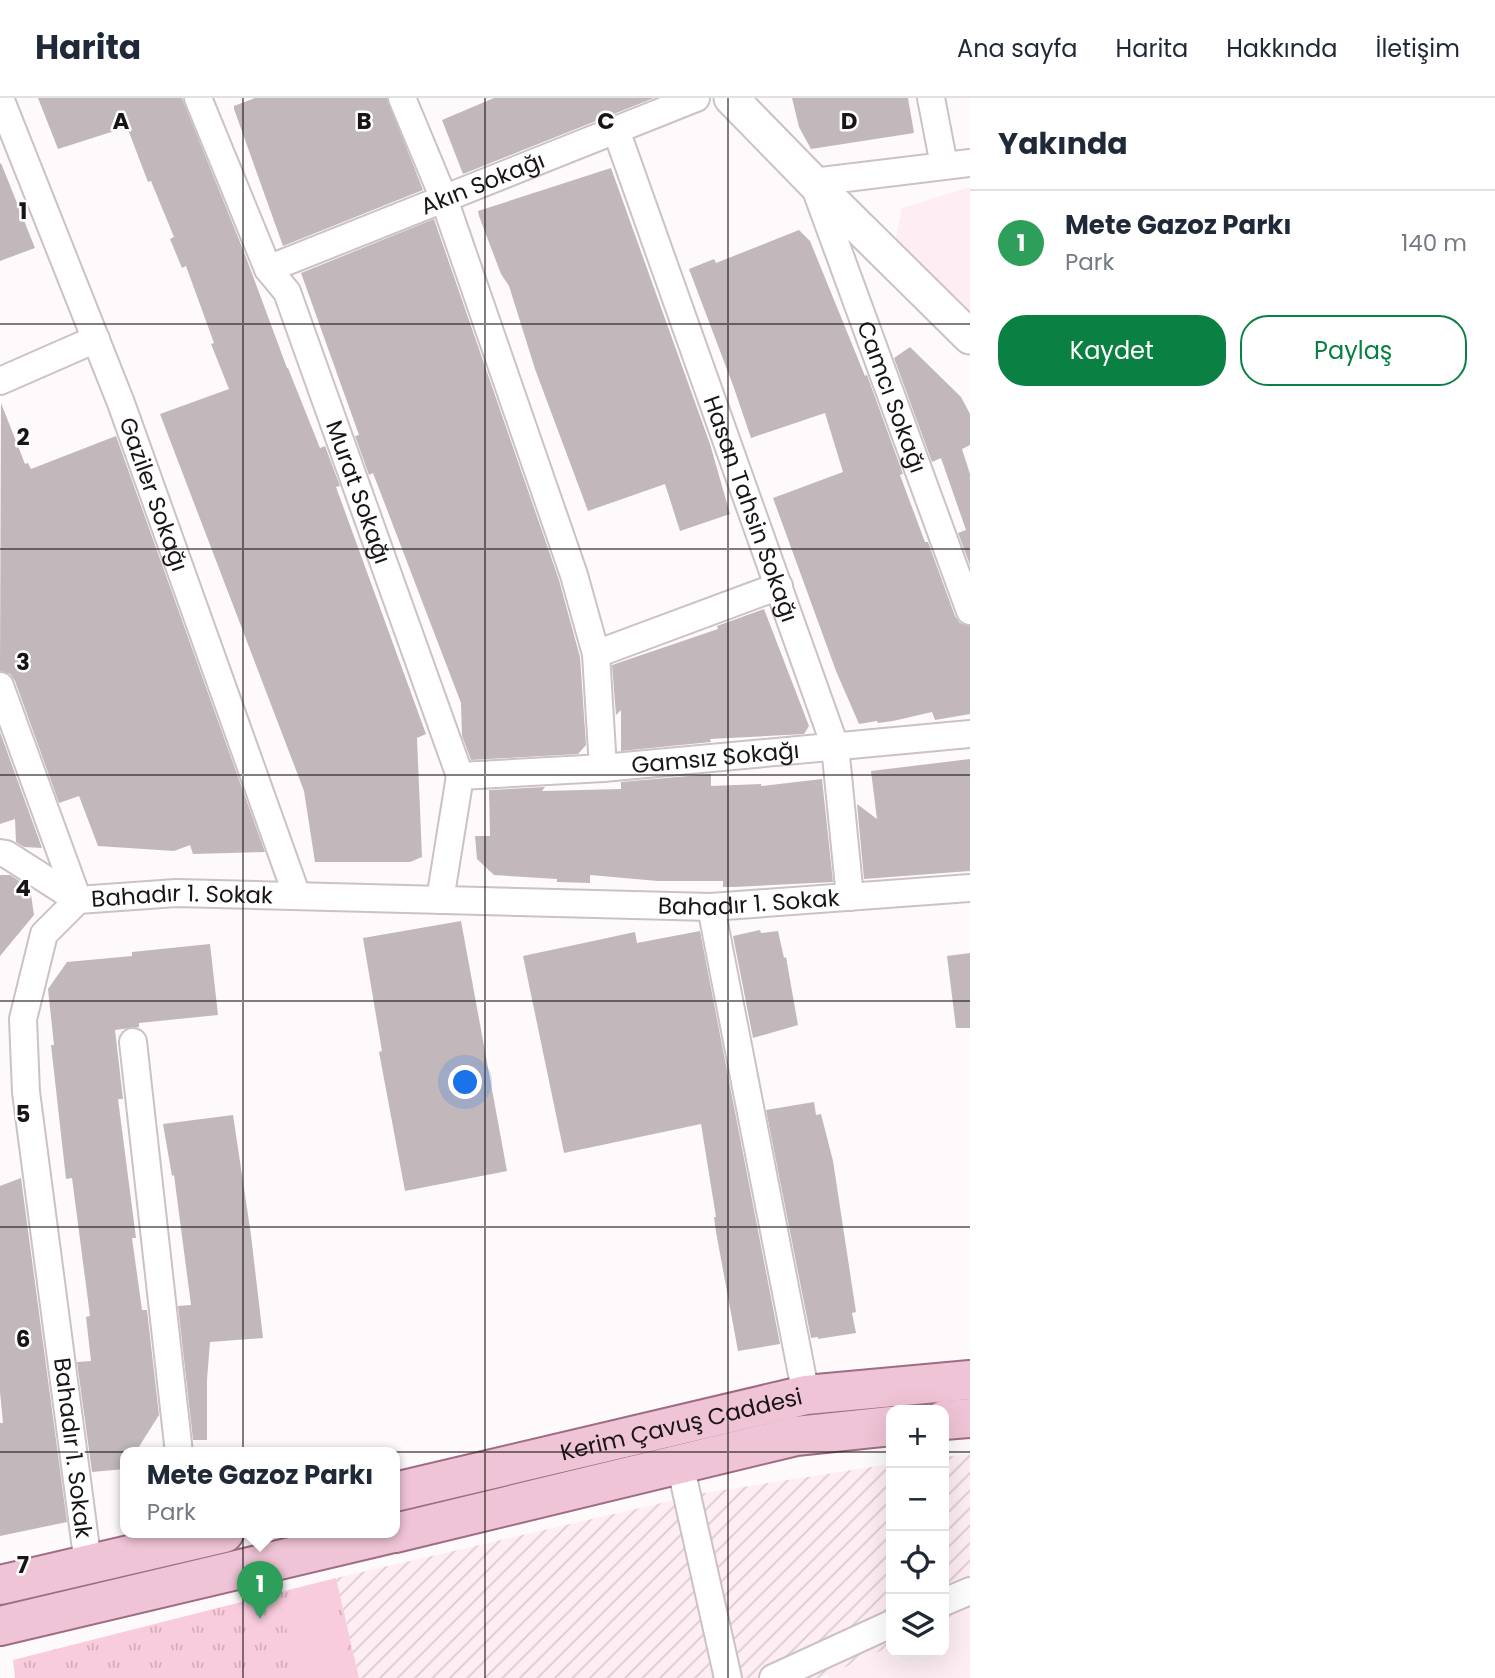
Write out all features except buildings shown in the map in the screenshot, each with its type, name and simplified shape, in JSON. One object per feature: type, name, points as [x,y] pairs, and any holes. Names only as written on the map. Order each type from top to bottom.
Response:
[{"type":"main road","name":"Kerim Çavuş Caddesi","points":[[400,1491],[806,1395],[970,1380]]},
{"type":"main road","points":[[949,1420],[970,1418]]},
{"type":"main road","name":"Kerim Çavuş Caddesi","points":[[400,1532],[796,1436],[886,1427]]},
{"type":"main road","points":[[0,1586],[192,1538]]},
{"type":"main road","name":"Kerim Çavuş Caddesi","points":[[0,1626],[373,1538]]},
{"type":"street","name":"Gaziler Sokağı","points":[[0,98],[126,415],[297,896]]},
{"type":"street","name":"Murat Sokağı","points":[[198,98],[268,269],[287,292],[460,776],[440,900]]},
{"type":"street","points":[[402,98],[444,199],[574,576],[596,654],[603,768]]},
{"type":"street","name":"Akın Sokağı","points":[[268,269],[696,98]]},
{"type":"street","points":[[731,98],[758,113],[813,182],[970,337]]},
{"type":"street","points":[[813,182],[957,164],[931,98]]},
{"type":"street","name":"Hasan Tahsin Sokağı","points":[[616,130],[835,746],[850,897]]},
{"type":"street","name":"Camcı Sokağı","points":[[813,182],[970,611]]},
{"type":"street","points":[[0,381],[96,339]]},
{"type":"street","points":[[596,654],[779,586]]},
{"type":"street","points":[[0,686],[78,900]]},
{"type":"street","name":"Gamsız Sokağı","points":[[460,776],[603,768],[970,734]]},
{"type":"street","points":[[0,853],[6,854],[78,900]]},
{"type":"street","name":"Bahadır 1. Sokak","points":[[88,1564],[26,1092],[12,1021],[44,934],[78,900],[176,893],[711,907],[970,888]]},
{"type":"street","points":[[711,907],[806,1395]]},
{"type":"street","points":[[133,1042],[178,1447]]},
{"type":"street","points":[[680,1464],[728,1678]]},
{"type":"street","points":[[949,1600],[970,1591]]},
{"type":"street","points":[[773,1678],[886,1626]]},
{"type":"shaded area","points":[[970,187],[970,313],[896,238],[902,208]]},
{"type":"shaded area","points":[[970,1454],[970,1610],[949,1620],[949,1468],[949,1456]]},
{"type":"shaded area","points":[[886,1465],[886,1648],[817,1678],[359,1678],[336,1578],[705,1493]]},
{"type":"shaded area","points":[[970,1610],[970,1678],[829,1678],[828,1675],[886,1648],[886,1657],[949,1657],[949,1620]]},
{"type":"green space","points":[[336,1578],[359,1678],[15,1678],[13,1660]]},
{"type":"green space","points":[[331,1588],[354,1675],[343,1678],[300,1678],[279,1602]]},
{"type":"place","name":"Mete Gazoz Parkı","points":[[260,1619]]}]
